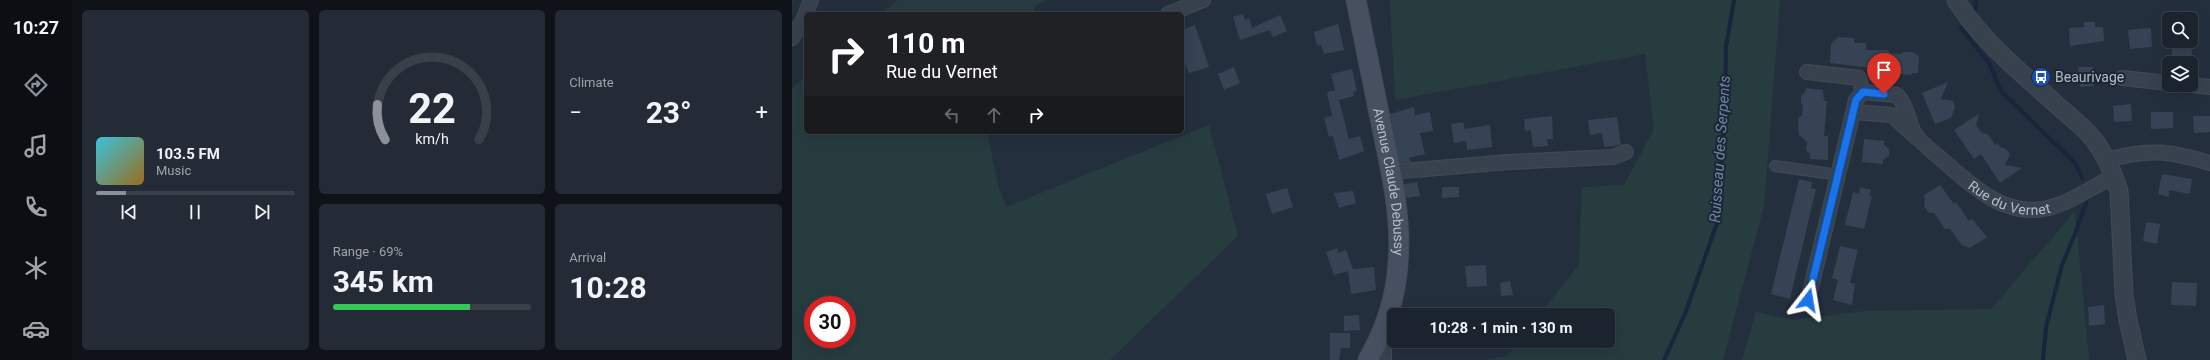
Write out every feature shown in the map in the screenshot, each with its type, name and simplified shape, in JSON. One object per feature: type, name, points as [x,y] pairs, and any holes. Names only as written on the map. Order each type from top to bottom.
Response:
[{"type":"main road","name":"Avenue Claude Debussy","points":[[1356,0],[1391,172],[1397,215],[1398,262],[1391,306],[1380,340],[1368,360]]},
{"type":"street","points":[[806,12],[811,0]]},
{"type":"street","points":[[1173,12],[1203,0]]},
{"type":"street","points":[[1956,0],[1981,33],[1997,50],[2087,133],[2097,143],[2107,160],[2119,191],[2125,301],[2137,360]]},
{"type":"street","points":[[792,38],[804,18]]},
{"type":"street","points":[[1807,72],[1859,78],[1863,92]]},
{"type":"street","points":[[2122,78],[2162,82]]},
{"type":"street","points":[[2198,86],[2210,87]]},
{"type":"street","points":[[1808,300],[1856,100],[1863,92]]},
{"type":"street","points":[[1863,92],[1898,95],[1907,110],[1916,137]]},
{"type":"street","name":"Rue du Vernet","points":[[1854,112],[1892,115],[1988,198],[2027,210],[2055,206],[2114,176]]},
{"type":"street","points":[[2107,160],[2151,151],[2176,153],[2210,163]]},
{"type":"street","points":[[1391,172],[1509,162],[1613,157],[1626,152]]},
{"type":"street","points":[[1775,166],[1839,175]]},
{"type":"street","points":[[1380,340],[1384,349],[1384,360]]},
{"type":"green space","points":[[898,0],[1046,0],[1034,7],[1035,12],[883,12]]},
{"type":"green space","points":[[1390,0],[1780,0],[1764,206],[1723,360],[1484,360],[1507,356],[1513,348],[1615,348],[1615,308],[1545,308],[1579,265],[1582,187],[1624,185],[1654,129],[1645,54],[1395,100]]},
{"type":"green space","points":[[804,78],[804,134],[987,134],[998,185],[1006,207],[1209,125],[1238,236],[1110,360],[792,360],[792,88]]},
{"type":"green space","points":[[2075,211],[2089,360],[1742,360],[1756,312],[1793,320],[1864,311],[1991,309]]},
{"type":"building","points":[[1243,14],[1245,20],[1249,18],[1252,28],[1280,15],[1287,31],[1273,37],[1270,30],[1240,40],[1233,17]]},
{"type":"building","points":[[2084,22],[2095,22],[2095,27],[2103,27],[2104,41],[2070,46],[2069,28],[2084,27]]},
{"type":"building","points":[[1338,24],[1344,50],[1324,54],[1321,45],[1317,46],[1314,32]]},
{"type":"building","points":[[1195,25],[1209,67],[1189,73],[1184,62],[1184,29]]},
{"type":"building","points":[[2151,28],[2152,47],[2130,49],[2128,30]]},
{"type":"building","points":[[1838,37],[1854,38],[1854,43],[1866,43],[1866,50],[1888,50],[1890,53],[1901,54],[1903,52],[1912,52],[1919,56],[1918,73],[1912,73],[1912,75],[1895,74],[1895,76],[1871,75],[1872,68],[1830,63],[1831,44]]},
{"type":"building","points":[[2172,48],[2192,48],[2192,55],[2172,56]]},
{"type":"building","points":[[1234,67],[1240,83],[1224,90],[1218,74]]},
{"type":"building","points":[[2078,67],[2093,67],[2094,86],[2080,87]]},
{"type":"building","points":[[1352,69],[1357,91],[1353,92],[1354,96],[1339,100],[1349,139],[1360,136],[1364,151],[1339,160],[1333,136],[1329,137],[1324,118],[1332,116],[1327,92],[1335,90],[1331,74]]},
{"type":"building","points":[[1948,82],[1941,99],[1953,101],[1955,107],[1951,118],[1935,124],[1922,93]]},
{"type":"building","points":[[1806,88],[1823,90],[1824,101],[1827,101],[1824,136],[1828,136],[1828,160],[1810,159],[1810,154],[1806,150],[1807,142],[1799,135],[1798,118],[1802,115],[1803,106],[1801,103],[1801,96],[1805,92]]},
{"type":"building","points":[[2131,104],[2132,121],[2114,122],[2113,106]]},
{"type":"building","points":[[1414,107],[1415,115],[1430,112],[1433,131],[1420,133],[1425,154],[1409,158],[1411,162],[1400,163],[1390,114]]},
{"type":"building","points":[[2151,112],[2173,112],[2173,128],[2151,129]]},
{"type":"building","points":[[1979,114],[1976,125],[1982,133],[1988,134],[1995,145],[1998,143],[2000,147],[2006,149],[2010,154],[2005,165],[2022,168],[2000,183],[1981,154],[1974,159],[1954,130]]},
{"type":"building","points":[[1552,116],[1553,139],[1547,139],[1548,146],[1533,147],[1531,130],[1525,131],[1524,119]]},
{"type":"building","points":[[2193,116],[2210,116],[2210,132],[2194,133]]},
{"type":"building","points":[[1617,117],[1621,145],[1604,147],[1602,133],[1590,135],[1588,120]]},
{"type":"building","points":[[1463,122],[1465,129],[1490,125],[1492,147],[1467,150],[1466,141],[1454,143],[1451,124]]},
{"type":"building","points":[[1864,139],[1884,141],[1884,145],[1889,149],[1889,156],[1883,160],[1883,164],[1862,162]]},
{"type":"building","points":[[2162,174],[2192,179],[2190,194],[2169,190],[2169,197],[2158,194]]},
{"type":"building","points":[[1799,179],[1812,182],[1811,188],[1816,189],[1790,299],[1771,294]]},
{"type":"building","points":[[1417,182],[1420,196],[1406,198],[1404,184]]},
{"type":"building","points":[[1940,185],[1954,204],[1956,202],[1969,221],[1972,219],[1987,237],[1970,248],[1962,245],[1950,229],[1945,229],[1934,213],[1928,212],[1924,206],[1925,198],[1923,196]]},
{"type":"building","points":[[1442,187],[1459,187],[1459,197],[1442,198]]},
{"type":"building","points":[[1860,187],[1871,190],[1870,196],[1872,197],[1864,229],[1845,225],[1853,192],[1859,194]]},
{"type":"building","points":[[1287,188],[1293,207],[1272,214],[1266,194]]},
{"type":"building","points":[[1353,191],[1356,203],[1339,208],[1334,193]]},
{"type":"building","points":[[2146,222],[2160,224],[2157,244],[2143,241]]},
{"type":"building","points":[[1840,246],[1858,250],[1850,283],[1855,284],[1852,305],[1833,300],[1838,280],[1832,278]]},
{"type":"building","points":[[1337,248],[1338,253],[1346,250],[1353,269],[1374,267],[1376,290],[1351,294],[1348,271],[1334,275],[1326,252]]},
{"type":"building","points":[[1486,265],[1487,286],[1467,287],[1465,266]]},
{"type":"building","points":[[1510,281],[1513,295],[1501,296],[1500,283]]},
{"type":"building","points":[[2172,282],[2197,283],[2196,306],[2171,305]]},
{"type":"building","points":[[2104,305],[2105,324],[2089,326],[2088,307]]},
{"type":"building","points":[[1359,315],[1360,330],[1344,331],[1344,316]]},
{"type":"building","points":[[1330,333],[1350,333],[1350,348],[1341,348],[1339,360],[1330,360]]},
{"type":"waterway","name":"Ruisseau des Serpents","points":[[1664,360],[1685,314],[1717,223],[1725,115],[1726,47],[1734,0]]},
{"type":"waterway","points":[[1975,13],[1976,0]]},
{"type":"waterway","points":[[1961,28],[1989,63],[2001,91],[2076,164],[2082,178]]},
{"type":"waterway","points":[[2043,360],[2046,327],[2062,265],[2089,194]]},
{"type":"place","name":"Beaurivage","points":[[2041,77]]},
{"type":"route","points":[[1808,300],[1856,100],[1863,92],[1884,94]]}]
